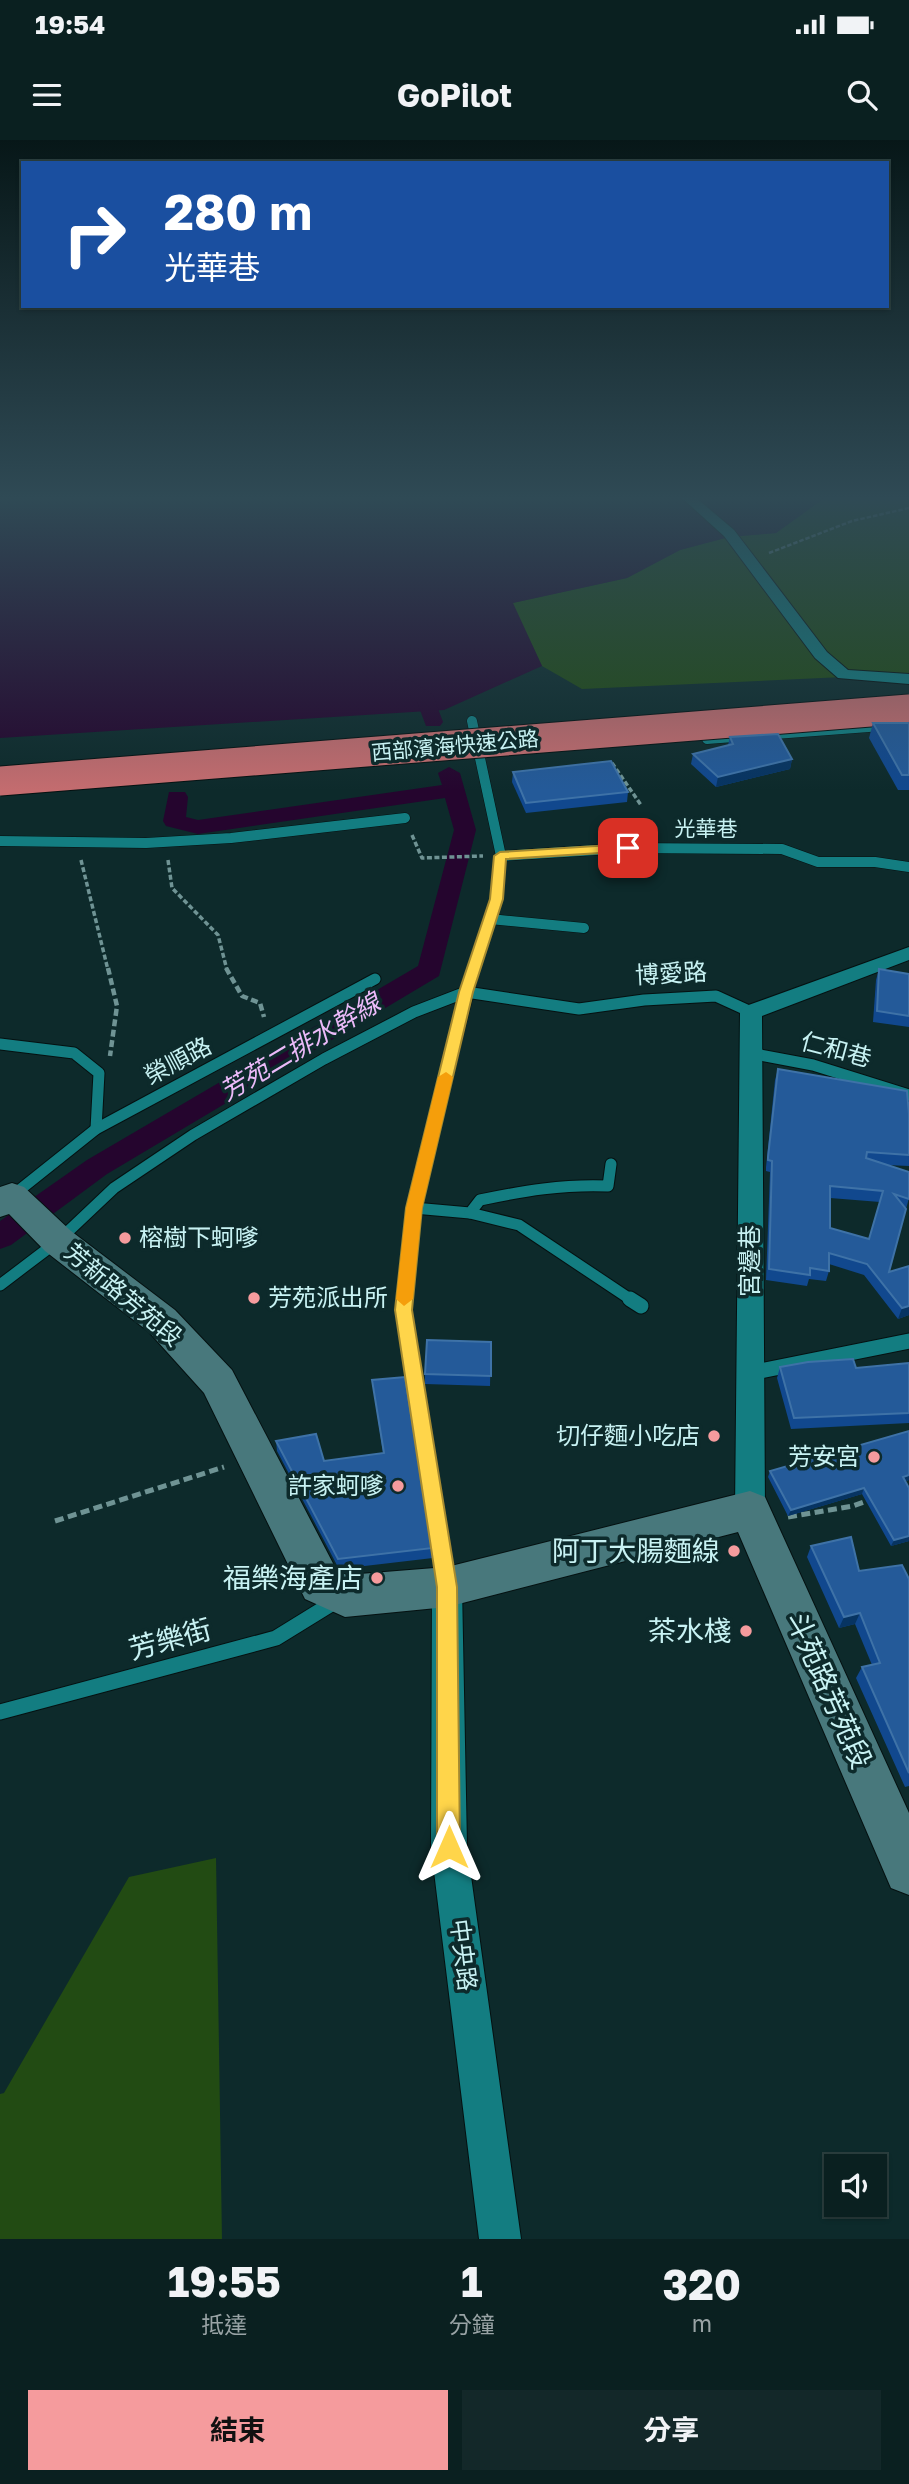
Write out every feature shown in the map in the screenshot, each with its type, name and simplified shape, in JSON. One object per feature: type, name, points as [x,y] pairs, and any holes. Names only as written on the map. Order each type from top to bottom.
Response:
[{"type":"highway","name":"西部濱海快速公路","points":[[0,765],[909,695]]},
{"type":"highway","name":"西部濱海快速公路","points":[[0,781],[909,709]]},
{"type":"street","points":[[776,595],[821,655],[844,675],[909,679]]},
{"type":"street","points":[[751,1012],[909,953]]},
{"type":"street","name":"宮邊巷","points":[[750,1510],[751,1012]]},
{"type":"street","name":"芳新路芳苑段","points":[[6,1200],[162,1321],[218,1382],[321,1585],[345,1596]]},
{"type":"street","points":[[345,1596],[447,1587],[750,1510]]},
{"type":"street","name":"斗苑路芳苑段","points":[[750,1510],[909,1870]]},
{"type":"street","name":"中央路","points":[[447,1587],[449,1847],[500,2239]]},
{"type":"lane","name":"中央路","points":[[447,1587],[403,1310],[414,1208],[466,992],[496,899],[500,856],[472,721]]},
{"type":"lane","points":[[695,740],[909,724]]},
{"type":"lane","points":[[466,758],[493,755]]},
{"type":"lane","points":[[0,841],[165,842],[231,838],[405,818]]},
{"type":"lane","name":"光華巷","points":[[500,856],[628,848],[782,849],[818,862],[875,862],[909,867]]},
{"type":"lane","points":[[490,919],[584,928]]},
{"type":"lane","name":"榮順路","points":[[6,1200],[96,1129],[375,979]]},
{"type":"lane","points":[[0,1285],[58,1241],[114,1188],[193,1135],[324,1059],[414,1012],[466,992]]},
{"type":"lane","name":"博愛路","points":[[466,992],[579,1009],[644,1000],[716,996],[751,1012]]},
{"type":"lane","points":[[0,1044],[74,1053],[99,1073],[96,1129]]},
{"type":"lane","name":"仁和巷","points":[[750,1053],[813,1065],[909,1095]]},
{"type":"lane","points":[[470,1213],[480,1200],[505,1195],[574,1183],[608,1186],[611,1164]]},
{"type":"lane","points":[[414,1208],[470,1213],[520,1225],[641,1306]]},
{"type":"lane","points":[[750,1373],[909,1341]]},
{"type":"lane","name":"芳樂街","points":[[0,1712],[276,1638],[345,1596]]},
{"type":"path","points":[[608,757],[641,806]]},
{"type":"path","points":[[77,842],[117,1006],[110,1059],[99,1073]]},
{"type":"path","points":[[165,842],[172,888],[218,935],[224,964],[242,996],[260,1003],[270,1036]]},
{"type":"path","points":[[422,858],[486,856]]},
{"type":"path","points":[[55,1521],[256,1456]]},
{"type":"path","points":[[750,1510],[784,1518],[853,1506],[876,1498]]},
{"type":"green space","points":[[549,595],[909,595],[909,674],[582,689],[542,666],[512,603]]},
{"type":"green space","points":[[216,1858],[222,2239],[0,2239],[0,2094],[4,2093],[129,1877]]},
{"type":"shaded area","points":[[0,595],[550,595],[513,603],[542,666],[444,710],[0,738]]},
{"type":"building","points":[[873,723],[909,723],[909,775],[902,775]]},
{"type":"building","points":[[778,734],[792,759],[718,777],[693,754],[733,744],[730,737]]},
{"type":"building","points":[[611,761],[628,792],[526,803],[513,772]]},
{"type":"building","points":[[879,969],[909,974],[909,1016],[877,1011]]},
{"type":"building","points":[[778,1069],[907,1091],[909,1155],[867,1152],[866,1158],[909,1172],[909,1199],[894,1194],[906,1209],[889,1272],[909,1266],[909,1306],[902,1308],[867,1264],[829,1253],[829,1271],[810,1268],[810,1275],[769,1269],[772,1161],[768,1160]],"holes":[[[830,1186],[883,1191],[869,1239],[830,1228]]]},
{"type":"building","points":[[427,1340],[491,1342],[491,1376],[425,1374]]},
{"type":"building","points":[[853,1359],[856,1368],[909,1363],[909,1413],[794,1418],[780,1367]]},
{"type":"building","points":[[405,1377],[433,1548],[338,1559],[276,1441],[316,1434],[324,1461],[384,1453],[372,1380]]},
{"type":"building","name":"芳安宮","points":[[909,1431],[909,1475],[903,1477],[909,1488],[909,1536],[894,1540],[864,1488],[791,1510],[770,1471]]},
{"type":"building","points":[[851,1537],[859,1571],[902,1565],[909,1579],[909,1773],[862,1667],[880,1663],[860,1613],[844,1617],[811,1546]]},
{"type":"waterway","points":[[404,682],[426,699],[433,722]]},
{"type":"waterway","name":"芳苑二排水幹線","points":[[449,773],[454,790]]},
{"type":"waterway","name":"芳苑二排水幹線","points":[[0,1237],[97,1167],[430,970],[465,830],[454,790]]},
{"type":"waterway","points":[[177,797],[174,821],[198,827],[454,790]]},
{"type":"slow traffic","points":[[404,1299],[414,1208],[446,1077]]},
{"type":"place","name":"榕樹下蚵嗲","points":[[125,1238]]},
{"type":"place","name":"芳苑派出所","points":[[254,1298]]},
{"type":"place","name":"切仔麵小吃店","points":[[714,1436]]},
{"type":"place","name":"芳安宮","points":[[874,1457]]},
{"type":"place","name":"許家蚵嗲","points":[[398,1486]]},
{"type":"place","name":"阿丁大腸麵線","points":[[734,1551]]},
{"type":"place","name":"福樂海產店","points":[[377,1578]]},
{"type":"place","name":"茶水棧","points":[[746,1631]]},
{"type":"route","points":[[449,1847],[447,1587],[403,1310],[414,1208],[466,992],[496,899],[500,856],[628,848]]}]
